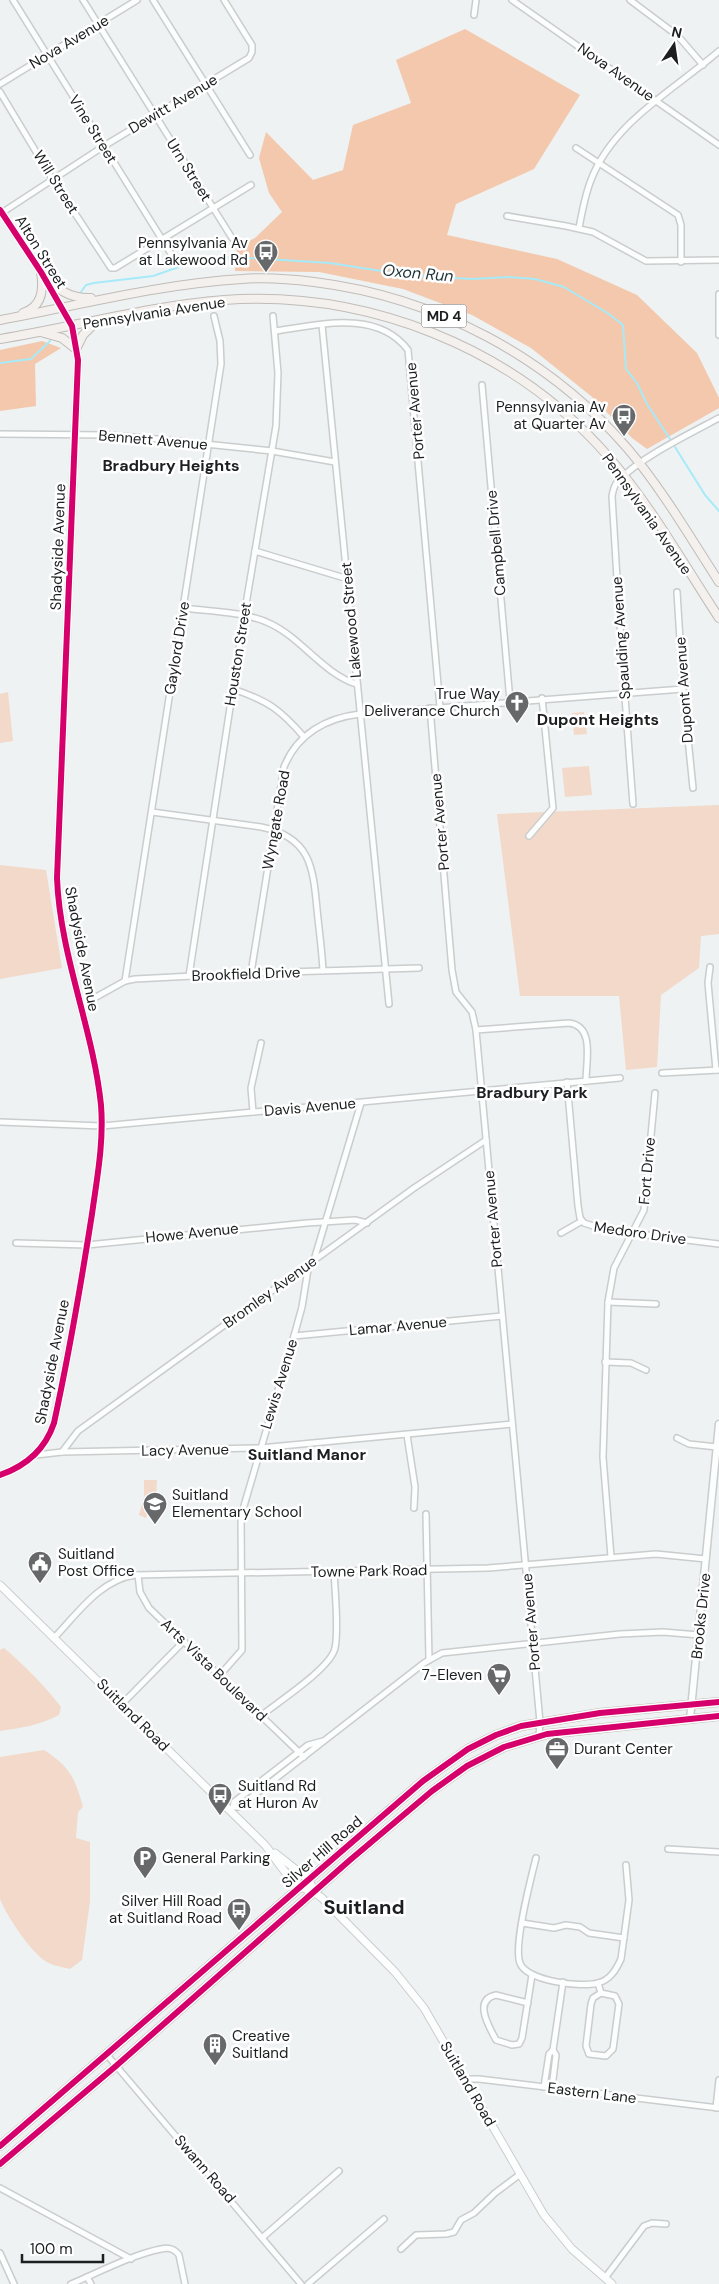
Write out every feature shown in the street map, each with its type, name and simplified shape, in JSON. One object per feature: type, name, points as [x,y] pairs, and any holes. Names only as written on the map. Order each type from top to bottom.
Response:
[{"type":"highway","points":[[41,272],[59,290],[78,298],[94,298],[146,291]]},
{"type":"highway","points":[[3,319],[28,312],[38,302],[42,293],[41,272]]},
{"type":"highway","name":"Pennsylvania Avenue","points":[[3,319],[146,291],[243,278],[282,279],[350,288],[424,308],[474,329],[543,371],[592,412],[629,450],[719,582]]},
{"type":"highway","name":"Pennsylvania Avenue","points":[[0,339],[184,304],[243,299],[311,302],[350,308],[385,316],[442,336],[467,347],[504,368],[568,416],[606,454],[625,477],[719,618]]},
{"type":"highway","points":[[42,332],[62,338],[76,349],[83,335],[98,321]]},
{"type":"main road","name":"Suitland Road","points":[[0,1586],[231,1809],[301,1887],[314,1891]]},
{"type":"main road","name":"Silver Hill Road","points":[[0,2146],[423,1781],[457,1755],[496,1735],[540,1722],[719,1702]]},
{"type":"main road","name":"Silver Hill Road","points":[[0,2164],[116,2066],[314,1891],[457,1773],[504,1746],[539,1736],[563,1731],[719,1716]]},
{"type":"main road","name":"Suitland Road","points":[[265,1846],[308,1880],[314,1891],[367,1942],[424,2008],[519,2175],[544,2215],[572,2249],[612,2284]]},
{"type":"main road","points":[[192,1982],[202,1991]]},
{"type":"street","name":"Vine Street","points":[[13,0],[173,257]]},
{"type":"street","name":"Urn Street","points":[[83,0],[232,238]]},
{"type":"street","name":"Nova Avenue","points":[[0,84],[137,0]]},
{"type":"street","points":[[153,0],[250,155]]},
{"type":"street","name":"Dewitt Avenue","points":[[1,212],[251,55],[252,47],[224,0]]},
{"type":"street","points":[[474,14],[476,0]]},
{"type":"street","name":"Nova Avenue","points":[[512,0],[719,145]]},
{"type":"street","points":[[630,0],[678,36],[703,65]]},
{"type":"street","points":[[579,228],[588,191],[600,163],[623,131],[719,51]]},
{"type":"street","name":"Will Street","points":[[0,92],[108,266],[115,268],[162,239]]},
{"type":"street","points":[[576,148],[678,215],[681,226],[682,262]]},
{"type":"street","points":[[162,239],[251,185]]},
{"type":"street","name":"Alton Street","points":[[1,212],[41,272],[61,308]]},
{"type":"street","points":[[507,216],[579,228],[600,235],[643,260],[682,262],[719,260]]},
{"type":"street","points":[[719,294],[719,333]]},
{"type":"street","name":"Shadyside Avenue","points":[[0,1475],[18,1468],[36,1454],[50,1435],[54,1423],[87,1245],[99,1168],[102,1126],[100,1096],[59,908],[57,878],[79,372],[72,326],[61,308]]},
{"type":"street","name":"Gaylord Drive","points":[[125,981],[221,356],[214,316]]},
{"type":"street","name":"Houston Street","points":[[189,976],[244,616],[272,451],[279,393],[276,331],[273,316]]},
{"type":"street","name":"Porter Avenue","points":[[322,325],[347,322],[376,329],[401,342],[410,354],[440,707]]},
{"type":"street","points":[[276,331],[322,325]]},
{"type":"street","name":"Lakewood Street","points":[[322,325],[389,1004]]},
{"type":"street","name":"Campbell Drive","points":[[482,385],[510,701]]},
{"type":"street","name":"Spaulding Avenue","points":[[633,804],[626,692],[618,616],[612,496],[617,482],[640,465],[667,447],[719,418]]},
{"type":"street","name":"Bennett Avenue","points":[[0,434],[76,434],[133,437],[272,451],[335,462]]},
{"type":"street","points":[[255,551],[348,579]]},
{"type":"street","name":"Dupont Avenue","points":[[677,592],[683,689],[693,788]]},
{"type":"street","points":[[183,608],[244,616],[264,621],[276,627],[336,674],[356,684]]},
{"type":"street","points":[[233,689],[272,705],[304,737]]},
{"type":"street","name":"Wyngate Road","points":[[251,972],[284,767],[288,757],[304,737],[330,720],[360,714],[542,698],[683,689]]},
{"type":"street","points":[[529,836],[553,808],[542,698]]},
{"type":"street","name":"Porter Avenue","points":[[430,708],[452,970],[456,992],[472,1012],[476,1030],[533,1642],[540,1722],[539,1736]]},
{"type":"street","points":[[152,812],[274,829],[294,840],[311,864],[323,971]]},
{"type":"street","points":[[662,1073],[718,1070],[708,984],[710,967]]},
{"type":"street","name":"Brookfield Drive","points":[[80,1006],[125,981],[251,972],[419,968]]},
{"type":"street","points":[[476,1030],[537,1025],[576,1025],[583,1030],[587,1040],[586,1081]]},
{"type":"street","points":[[253,1112],[251,1082],[261,1044]]},
{"type":"street","name":"Davis Avenue","points":[[0,1122],[102,1126],[620,1078]]},
{"type":"street","name":"Medoro Drive","points":[[567,1082],[578,1206],[582,1220],[590,1226],[719,1244]]},
{"type":"street","name":"Fort Drive","points":[[611,1557],[603,1457],[608,1302],[614,1268],[643,1215],[646,1203],[650,1133],[655,1093]]},
{"type":"street","name":"Lewis Avenue","points":[[220,1675],[242,1650],[241,1516],[294,1336],[311,1262],[325,1222],[360,1102]]},
{"type":"street","name":"Bromley Avenue","points":[[62,1452],[78,1431],[435,1173],[486,1140]]},
{"type":"street","name":"Howe Avenue","points":[[16,1243],[87,1245],[216,1230],[355,1220],[367,1223]]},
{"type":"street","points":[[561,1233],[582,1220]]},
{"type":"street","points":[[608,1302],[656,1304]]},
{"type":"street","name":"Lamar Avenue","points":[[294,1336],[502,1316]]},
{"type":"street","points":[[605,1362],[631,1363],[646,1370]]},
{"type":"street","name":"Lacy Avenue","points":[[36,1454],[260,1448],[512,1424]]},
{"type":"street","name":"Brooks Drive","points":[[690,1719],[719,1424]]},
{"type":"street","points":[[407,1435],[415,1487],[414,1508]]},
{"type":"street","points":[[677,1438],[690,1444],[717,1447]]},
{"type":"street","points":[[426,1514],[429,1660]]},
{"type":"street","name":"Towne Park Road","points":[[54,1638],[106,1586],[123,1578],[138,1575],[428,1570],[526,1565],[662,1554],[706,1559]]},
{"type":"street","points":[[262,1715],[317,1672],[332,1657],[336,1648],[334,1571]]},
{"type":"street","name":"Arts Vista Boulevard","points":[[138,1575],[140,1592],[149,1608],[304,1757]]},
{"type":"street","points":[[231,1809],[239,1807],[429,1660],[453,1651],[650,1632],[699,1635]]},
{"type":"street","points":[[121,1704],[184,1641]]},
{"type":"street","points":[[231,1809],[234,1802],[308,1745],[326,1740]]},
{"type":"street","points":[[668,1849],[719,1852]]},
{"type":"street","points":[[536,1858],[522,1923],[520,1963],[527,1973],[532,1975],[563,1982],[583,1984],[598,1983],[608,1978],[618,1966],[629,1900],[626,1865]]},
{"type":"street","points":[[522,1923],[554,1928],[566,1925],[580,1927],[589,1933],[624,1938]]},
{"type":"street","points":[[528,2003],[496,1995],[487,2000],[483,2010],[485,2019],[496,2040],[512,2045],[519,2044],[522,2038],[528,2003],[532,1975]]},
{"type":"street","points":[[544,2087],[549,2054],[553,2050],[563,1982]]},
{"type":"street","points":[[598,1983],[601,1994]]},
{"type":"street","points":[[601,1994],[615,1996],[619,2004],[613,2049],[610,2055],[602,2057],[589,2054],[586,2046],[591,2004],[593,1998],[601,1994]]},
{"type":"street","points":[[552,2088],[556,2055],[553,2050]]},
{"type":"street","name":"Swann Road","points":[[107,2055],[301,2284]]},
{"type":"street","name":"Eastern Lane","points":[[465,2079],[717,2108]]},
{"type":"street","points":[[717,2108],[719,2080]]},
{"type":"street","points":[[263,2237],[339,2171]]},
{"type":"street","points":[[400,2249],[416,2235],[454,2232],[461,2220],[474,2213],[495,2192],[519,2175]]},
{"type":"street","points":[[0,2188],[131,2259]]},
{"type":"street","points":[[308,2284],[384,2218]]},
{"type":"street","points":[[605,2278],[644,2226],[652,2223],[666,2224]]},
{"type":"street","points":[[71,2284],[162,2248],[173,2250],[179,2255],[185,2284]]},
{"type":"street","points":[[0,2253],[14,2284]]},
{"type":"street","points":[[87,2277],[90,2284]]},
{"type":"shaded area","points":[[465,29],[580,95],[534,169],[456,204],[447,235],[557,259],[637,295],[697,353],[719,398],[719,408],[647,449],[632,438],[591,396],[531,348],[472,315],[403,289],[319,272],[235,271],[237,247],[255,238],[282,212],[269,193],[259,158],[266,132],[313,180],[343,170],[353,125],[411,103],[396,60]]},
{"type":"shaded area","points":[[42,341],[61,348],[35,364],[36,406],[0,411],[0,350]]},
{"type":"shaded area","points":[[8,692],[13,741],[0,743],[0,694]]},
{"type":"shaded area","points":[[584,712],[587,734],[574,735],[572,713]]},
{"type":"shaded area","points":[[589,766],[592,795],[565,797],[562,768]]},
{"type":"shaded area","points":[[719,805],[719,934],[701,936],[699,968],[661,995],[657,1067],[626,1070],[619,996],[520,996],[497,814]]},
{"type":"shaded area","points":[[0,865],[46,870],[62,968],[0,979]]},
{"type":"shaded area","points":[[144,1480],[157,1480],[156,1498],[151,1504],[146,1518],[139,1515],[144,1497]]},
{"type":"shaded area","points":[[4,1648],[55,1699],[61,1707],[59,1715],[38,1724],[0,1731],[0,1650]]},
{"type":"shaded area","points":[[44,1750],[66,1768],[74,1781],[83,1807],[78,1812],[76,1838],[90,1842],[90,1901],[82,1960],[70,1969],[49,1963],[34,1951],[14,1924],[0,1899],[0,1757]]},
{"type":"waterway","name":"Oxon Run","points":[[81,292],[86,285],[94,283],[153,276],[199,260],[232,257],[330,263],[413,276],[473,279],[508,277],[535,279],[564,287],[609,314],[623,325],[626,369],[637,383],[647,404],[670,439]]},
{"type":"waterway","name":"Oxon Run","points":[[0,363],[31,359],[50,341]]},
{"type":"waterway","name":"Oxon Run","points":[[675,447],[705,495],[719,511]]},
{"type":"cycle path","points":[[0,210],[41,272],[72,326],[78,360],[57,878],[64,936],[97,1076],[102,1119],[100,1160],[92,1214],[65,1371],[54,1423],[40,1449],[33,1456],[18,1467],[0,1475]]},
{"type":"cycle path","points":[[0,2146],[423,1781],[468,1749],[496,1735],[521,1726],[600,1713],[719,1702]]},
{"type":"cycle path","points":[[0,2164],[116,2066],[350,1860],[432,1791],[467,1766],[504,1747],[547,1734],[719,1716]]},
{"type":"place","name":"Pennsylvania Av at Lakewood Rd","points":[[266,273]]},
{"type":"place","name":"Pennsylvania Av at Quarter Av","points":[[624,437]]},
{"type":"place","name":"True Way Deliverance Church","points":[[517,724]]},
{"type":"place","name":"Suitland Elementary School","points":[[155,1525]]},
{"type":"place","name":"Suitland Post Office","points":[[40,1584]]},
{"type":"place","name":"7-Eleven","points":[[499,1696]]},
{"type":"place","name":"Durant Center","points":[[557,1770]]},
{"type":"place","name":"Suitland Rd at Huron Av","points":[[220,1816]]},
{"type":"place","name":"General Parking","points":[[145,1879]]},
{"type":"place","name":"Silver Hill Road at Suitland Road","points":[[239,1931]]},
{"type":"place","name":"Creative Suitland","points":[[215,2066]]},
{"type":"district","name":"Bradbury Heights","points":[[171,465]]},
{"type":"district","name":"Dupont Heights","points":[[598,719]]},
{"type":"district","name":"Bradbury Park","points":[[532,1092]]},
{"type":"district","name":"Suitland Manor","points":[[307,1454]]},
{"type":"district","name":"Suitland","points":[[364,1907]]}]
